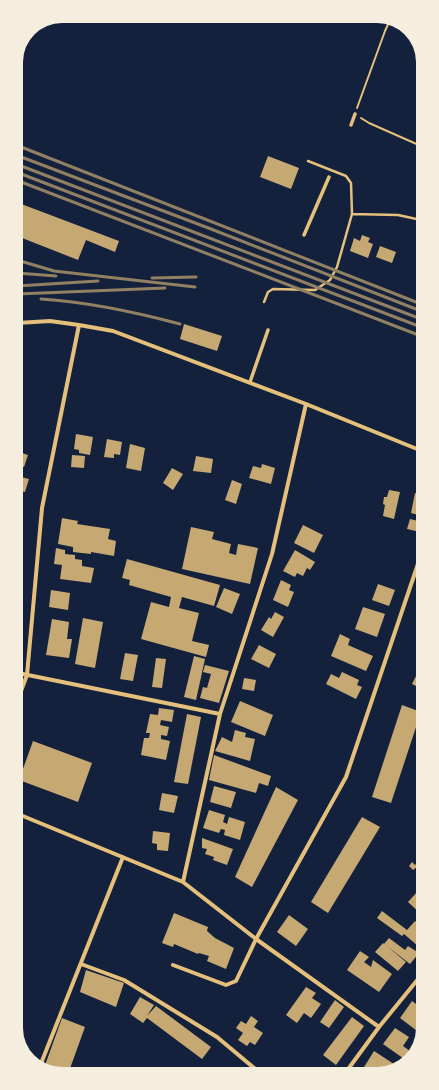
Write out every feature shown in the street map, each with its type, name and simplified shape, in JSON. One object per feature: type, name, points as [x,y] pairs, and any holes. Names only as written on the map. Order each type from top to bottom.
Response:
[{"type":"street","points":[[351,125],[355,114]]},
{"type":"street","points":[[304,235],[329,177]]},
{"type":"street","points":[[23,323],[50,321],[114,332],[250,382],[416,449]]},
{"type":"street","points":[[23,685],[27,674],[42,508],[79,325]]},
{"type":"street","points":[[250,382],[268,330]]},
{"type":"street","points":[[182,882],[220,714],[272,554],[306,404]]},
{"type":"street","points":[[174,965],[226,985],[236,981],[256,939],[346,777],[416,570]]},
{"type":"street","points":[[23,674],[220,714]]},
{"type":"street","points":[[23,816],[182,882],[256,939],[379,1027]]},
{"type":"street","points":[[42,1061],[123,857]]},
{"type":"street","points":[[81,964],[124,980],[217,1037],[254,1067]]},
{"type":"street","points":[[350,1067],[379,1027],[416,982]]},
{"type":"lane","points":[[264,302],[268,292],[273,289],[315,290],[330,280],[337,267],[352,214],[351,183],[346,176],[308,160]]},
{"type":"lane","points":[[352,214],[398,214],[416,219]]},
{"type":"path","points":[[388,24],[355,114],[369,124],[416,144]]},
{"type":"building","points":[[268,156],[299,168],[291,189],[260,177]]},
{"type":"building","points":[[23,205],[119,241],[115,252],[86,240],[78,260],[23,238]]},
{"type":"building","points":[[362,235],[370,238],[368,242],[373,244],[368,258],[350,251],[354,238],[360,241]]},
{"type":"building","points":[[380,246],[396,252],[392,263],[376,257]]},
{"type":"building","points":[[184,324],[222,336],[217,351],[180,339]]},
{"type":"building","points":[[76,434],[93,437],[90,455],[79,453],[79,450],[74,449]]},
{"type":"building","points":[[107,439],[122,442],[120,455],[114,454],[114,458],[104,457]]},
{"type":"building","points":[[130,444],[145,448],[141,471],[126,468]]},
{"type":"building","points":[[23,453],[28,455],[23,467]]},
{"type":"building","points":[[72,455],[85,456],[84,468],[71,467]]},
{"type":"building","points":[[196,456],[213,459],[211,473],[193,471]]},
{"type":"building","points":[[262,464],[275,468],[271,484],[249,478],[253,466],[261,468]]},
{"type":"building","points":[[172,468],[183,474],[173,490],[163,483]]},
{"type":"building","points":[[23,478],[29,479],[25,492],[23,492]]},
{"type":"building","points":[[232,480],[242,484],[236,504],[225,500]]},
{"type":"building","points":[[389,490],[400,492],[394,519],[383,516],[385,505],[383,504],[384,497],[387,497]]},
{"type":"building","points":[[415,493],[416,514],[411,513]]},
{"type":"building","points":[[62,518],[78,521],[77,524],[110,529],[108,539],[116,541],[114,556],[91,552],[91,554],[73,552],[73,547],[58,544]]},
{"type":"building","points":[[410,519],[416,520],[416,531],[407,529]]},
{"type":"building","points":[[303,525],[323,535],[314,553],[294,543]]},
{"type":"building","points":[[191,527],[214,532],[212,539],[231,544],[229,553],[236,555],[238,544],[258,548],[250,584],[182,569]]},
{"type":"building","points":[[56,548],[65,550],[65,554],[75,555],[75,559],[82,560],[82,566],[94,568],[91,583],[60,579],[62,565],[54,564]]},
{"type":"building","points":[[295,550],[315,562],[310,570],[307,568],[303,576],[297,573],[295,577],[283,571]]},
{"type":"building","points":[[127,559],[220,585],[214,606],[182,597],[179,608],[199,613],[192,641],[209,645],[206,657],[141,639],[151,602],[169,607],[171,597],[129,585],[130,580],[122,578]]},
{"type":"building","points":[[281,580],[291,585],[289,590],[294,592],[288,607],[273,600]]},
{"type":"building","points":[[378,584],[395,590],[389,606],[372,600]]},
{"type":"building","points":[[224,588],[240,594],[232,614],[216,607]]},
{"type":"building","points":[[51,590],[70,593],[68,610],[49,607]]},
{"type":"building","points":[[363,607],[385,614],[377,637],[355,629]]},
{"type":"building","points":[[275,612],[284,617],[273,637],[261,630],[269,617],[271,619]]},
{"type":"building","points":[[83,618],[103,622],[95,668],[75,664]]},
{"type":"building","points":[[52,619],[69,622],[67,639],[72,639],[69,658],[46,655]]},
{"type":"building","points":[[340,634],[350,639],[348,645],[373,656],[366,671],[331,656]]},
{"type":"building","points":[[259,645],[276,654],[269,668],[251,659]]},
{"type":"building","points":[[125,653],[138,655],[133,681],[120,679]]},
{"type":"building","points":[[194,656],[205,659],[196,700],[184,697]]},
{"type":"building","points":[[156,658],[166,659],[162,688],[152,687]]},
{"type":"building","points":[[205,665],[229,671],[219,703],[200,698],[203,687],[207,688],[211,674],[203,672]]},
{"type":"building","points":[[342,672],[359,680],[357,685],[362,687],[356,699],[326,684],[331,674],[339,678]]},
{"type":"building","points":[[416,676],[416,686],[412,684]]},
{"type":"building","points":[[244,678],[256,680],[254,691],[242,689]]},
{"type":"building","points":[[240,701],[273,715],[265,736],[231,722]]},
{"type":"building","points":[[402,705],[416,710],[416,727],[391,803],[372,797]]},
{"type":"building","points":[[159,708],[174,710],[172,722],[161,720],[160,725],[169,727],[167,736],[161,735],[161,739],[170,741],[166,760],[141,755],[144,738],[149,738],[150,733],[146,733],[150,714],[158,715]]},
{"type":"building","points":[[187,714],[201,717],[188,784],[174,782]]},
{"type":"building","points":[[235,730],[246,733],[245,737],[255,739],[250,761],[215,751],[222,737],[232,742]]},
{"type":"building","points":[[33,741],[92,763],[78,802],[23,781],[23,769]]},
{"type":"building","points":[[214,755],[271,776],[268,786],[259,783],[256,793],[209,780]]},
{"type":"building","points":[[214,786],[236,792],[231,808],[210,802]]},
{"type":"building","points":[[276,787],[298,800],[252,887],[235,877]]},
{"type":"building","points":[[162,793],[178,796],[174,813],[159,810]]},
{"type":"building","points":[[209,810],[225,815],[223,822],[227,824],[229,817],[245,822],[240,840],[224,835],[225,830],[221,829],[219,833],[203,828]]},
{"type":"building","points":[[362,817],[380,827],[328,913],[311,902]]},
{"type":"building","points":[[153,831],[170,833],[168,851],[157,850],[157,844],[152,843]]},
{"type":"building","points":[[202,838],[233,849],[227,865],[213,860],[214,857],[205,854],[207,849],[202,848]]},
{"type":"building","points":[[412,862],[415,865],[416,864],[416,868],[413,870],[409,866]]},
{"type":"building","points":[[416,893],[416,909],[408,902]]},
{"type":"building","points":[[382,911],[407,930],[415,921],[416,944],[404,934],[402,936],[377,918]]},
{"type":"building","points":[[174,913],[208,927],[207,931],[215,938],[234,948],[226,969],[207,961],[209,956],[198,954],[174,944],[173,947],[162,943]]},
{"type":"building","points":[[289,915],[308,929],[296,946],[277,932]]},
{"type":"building","points":[[389,938],[405,950],[408,946],[416,951],[416,957],[410,964],[387,946],[406,962],[398,971],[375,952],[383,943],[384,944]]},
{"type":"building","points":[[360,951],[369,957],[364,962],[371,967],[373,960],[392,974],[379,992],[347,970]]},
{"type":"building","points":[[86,970],[124,983],[116,1007],[80,992]]},
{"type":"building","points":[[306,987],[316,993],[312,998],[321,1004],[311,1018],[304,1013],[297,1023],[286,1015]]},
{"type":"building","points":[[140,997],[154,1005],[147,1016],[156,1006],[211,1047],[202,1059],[147,1018],[143,1023],[130,1014]]},
{"type":"building","points":[[335,1000],[344,1007],[329,1028],[320,1022]]},
{"type":"building","points":[[412,1001],[416,1004],[416,1030],[400,1018]]},
{"type":"building","points":[[251,1016],[258,1021],[254,1027],[263,1033],[255,1045],[250,1042],[247,1046],[238,1040],[243,1033],[236,1028],[241,1021],[246,1024]]},
{"type":"building","points":[[352,1017],[364,1026],[336,1065],[323,1055]]},
{"type":"building","points":[[62,1018],[85,1027],[71,1067],[60,1067],[46,1063]]},
{"type":"building","points":[[395,1028],[409,1037],[403,1046],[409,1050],[402,1057],[383,1044]]},
{"type":"building","points":[[374,1051],[393,1063],[377,1067],[364,1067]]},
{"type":"railway","points":[[23,148],[416,302]]},
{"type":"railway","points":[[23,158],[416,309]]},
{"type":"railway","points":[[23,167],[416,317]]},
{"type":"railway","points":[[23,175],[416,325]]},
{"type":"railway","points":[[23,183],[416,334]]},
{"type":"railway","points":[[23,262],[54,271],[195,287]]},
{"type":"railway","points":[[23,273],[56,276]]},
{"type":"railway","points":[[152,278],[196,277]]},
{"type":"railway","points":[[23,286],[98,281]]},
{"type":"railway","points":[[23,294],[165,288]]},
{"type":"railway","points":[[41,299],[76,302],[111,308],[180,324]]}]
